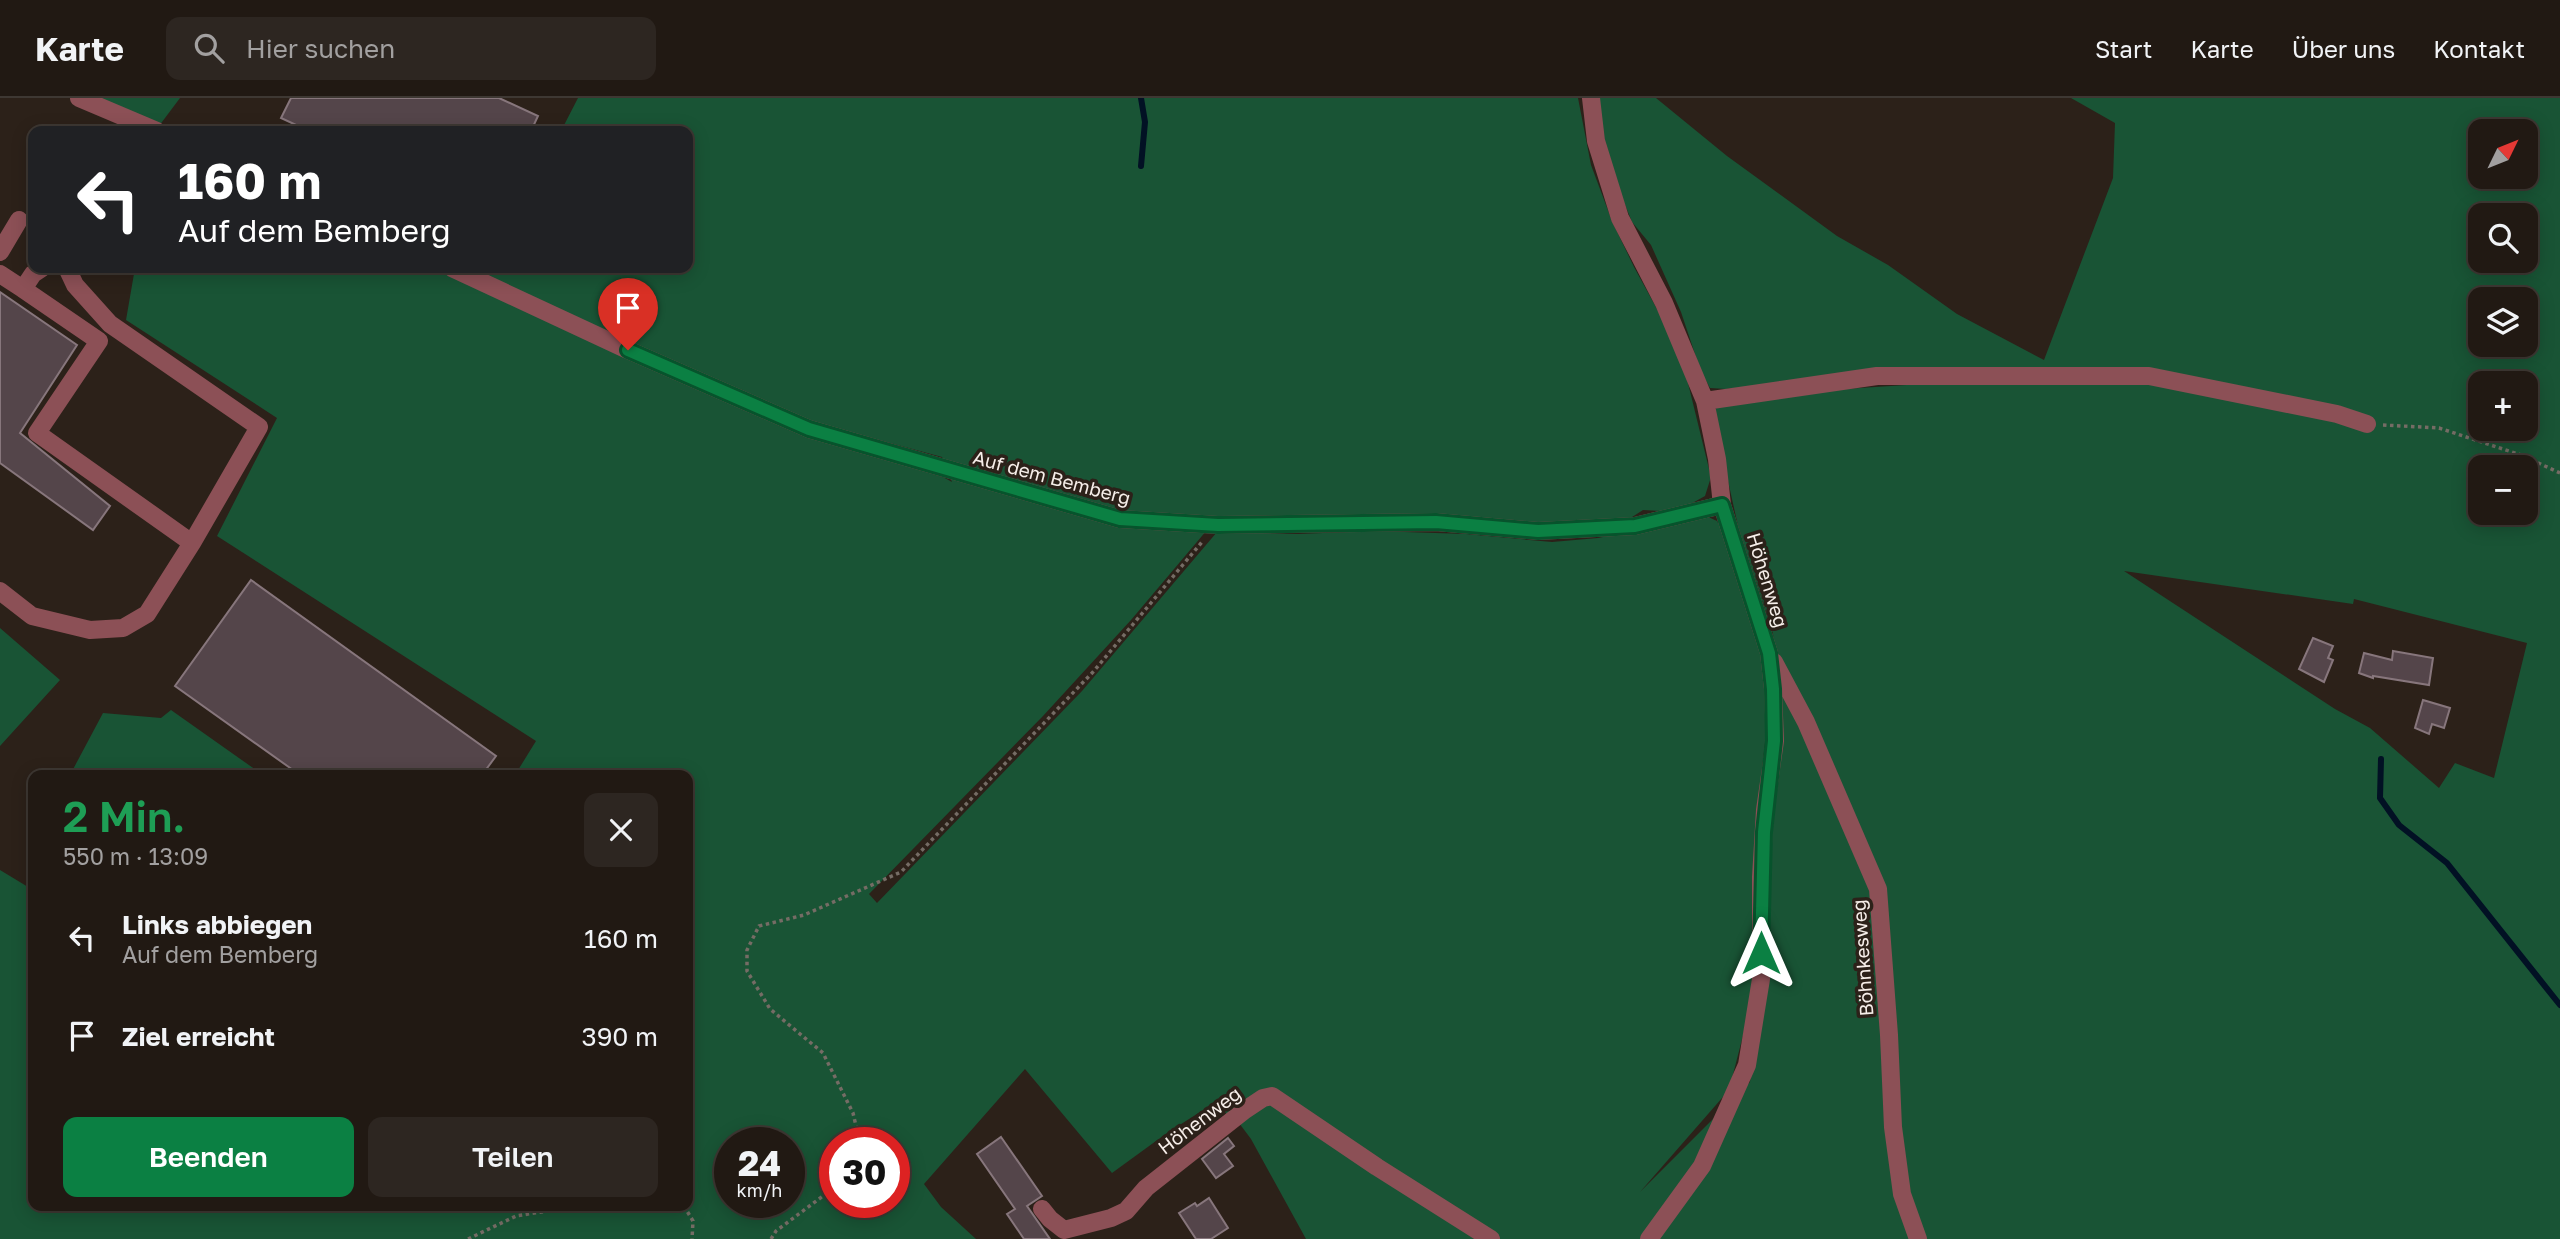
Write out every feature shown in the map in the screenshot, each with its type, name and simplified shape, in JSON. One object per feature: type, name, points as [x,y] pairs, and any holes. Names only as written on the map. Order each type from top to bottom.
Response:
[{"type":"street","points":[[79,98],[145,126]]},
{"type":"street","name":"Höhenweg","points":[[1591,98],[1596,141],[1620,219],[1664,303],[1705,401],[1717,459],[1722,505],[1769,653],[1773,689],[1774,741],[1765,810],[1762,863],[1761,979],[1747,1065],[1702,1166],[1649,1239]]},
{"type":"street","points":[[0,252],[19,220]]},
{"type":"street","points":[[23,289],[34,273]]},
{"type":"street","points":[[0,591],[32,616],[90,630],[123,628],[147,614],[259,428],[110,324],[75,285],[69,273]]},
{"type":"street","name":"Auf dem Bemberg","points":[[463,273],[628,350],[809,429],[1120,519],[1218,525],[1436,522],[1538,531],[1635,526],[1722,505]]},
{"type":"street","points":[[0,274],[99,341]]},
{"type":"street","points":[[110,324],[37,433],[192,543]]},
{"type":"street","points":[[1705,401],[1877,376],[2149,376],[2337,414],[2367,424]]},
{"type":"street","name":"Böhnkesweg","points":[[1769,653],[1806,722],[1878,889],[1889,1034],[1892,1127],[1902,1194],[1918,1239]]},
{"type":"street","name":"Höhenweg","points":[[1042,1209],[1064,1230],[1111,1218],[1126,1210],[1146,1188],[1245,1110],[1263,1098],[1272,1096],[1491,1239]]},
{"type":"path","points":[[2367,424],[2439,429],[2521,454],[2560,473]]},
{"type":"path","points":[[856,1127],[853,1113],[823,1053],[770,1009],[747,971],[747,950],[759,926],[804,915],[901,872],[1093,672],[1218,525]]},
{"type":"path","points":[[771,1239],[776,1231],[819,1199]]},
{"type":"path","points":[[468,1239],[516,1216],[547,1211]]},
{"type":"path","points":[[687,1211],[693,1221],[692,1239]]},
{"type":"green space","points":[[92,98],[180,98],[159,126]]},
{"type":"green space","points":[[578,98],[1578,98],[1591,165],[1612,221],[1663,320],[1687,379],[1711,477],[1705,496],[1687,506],[1661,511],[1643,510],[1629,519],[1546,529],[1279,515],[1218,517],[1131,620],[1043,716],[869,894],[877,903],[1082,691],[1217,532],[1298,534],[1374,531],[1466,534],[1552,542],[1598,538],[1706,516],[1717,521],[1725,536],[1761,652],[1766,688],[1766,734],[1758,805],[1754,977],[1748,1016],[1729,1090],[1640,1192],[1750,1082],[1761,976],[1781,699],[1773,634],[1738,526],[1713,413],[1717,407],[1813,391],[1953,382],[1837,377],[1726,389],[1710,388],[1701,372],[1681,312],[1651,245],[1632,222],[1607,160],[1593,98],[1656,98],[1727,156],[1837,236],[1888,265],[1957,314],[2044,360],[2113,178],[2115,123],[2071,98],[2560,98],[2560,1239],[1499,1239],[1270,1089],[1230,1118],[1219,1105],[1200,1112],[1112,1173],[1025,1069],[924,1184],[941,1207],[976,1239],[0,1239],[0,870],[28,887],[28,1211],[693,1211],[693,770],[518,770],[536,741],[217,536],[277,418],[126,320],[134,273],[452,273],[557,322],[848,448],[952,482],[942,457],[819,424],[681,367],[487,278],[490,273],[693,273],[693,126],[564,126]],"holes":[[[2124,571],[2353,604],[2354,599],[2527,643],[2494,778],[2455,763],[2439,788],[2370,728],[2335,709]]]},
{"type":"green space","points":[[0,628],[60,680],[0,746]]},
{"type":"green space","points":[[171,710],[256,770],[73,770],[103,713],[161,718]]},
{"type":"green space","points":[[1271,1104],[1479,1239],[1306,1239],[1251,1139],[1239,1123],[1262,1106]]},
{"type":"building","points":[[291,98],[499,98],[538,116],[533,126],[298,126],[281,118]]},
{"type":"building","points":[[0,292],[77,345],[20,433],[110,506],[93,530],[0,463]]},
{"type":"building","points":[[251,580],[496,756],[486,770],[293,770],[175,686]]},
{"type":"building","points":[[2313,638],[2333,646],[2328,658],[2333,660],[2324,682],[2299,669]]},
{"type":"building","points":[[2393,651],[2433,658],[2429,685],[2373,678],[2359,673],[2364,653],[2392,660]]},
{"type":"building","points":[[2423,700],[2450,708],[2444,728],[2432,724],[2429,734],[2415,728]]},
{"type":"building","points":[[1001,1137],[1042,1196],[1027,1206],[1050,1239],[1024,1239],[1007,1214],[1015,1209],[977,1154]]},
{"type":"building","points":[[1228,1138],[1234,1146],[1224,1154],[1233,1166],[1216,1178],[1202,1159]]},
{"type":"building","points":[[1209,1198],[1228,1228],[1211,1239],[1196,1239],[1179,1213]]},
{"type":"waterway","points":[[1141,98],[1145,122],[1141,166]]},
{"type":"waterway","points":[[2381,759],[2380,798],[2399,825],[2447,863],[2560,1005]]},
{"type":"route","points":[[628,350],[809,429],[1120,519],[1218,525],[1436,522],[1538,531],[1635,526],[1722,505],[1769,653],[1773,689],[1774,741],[1765,810],[1761,877],[1761,953]]}]
